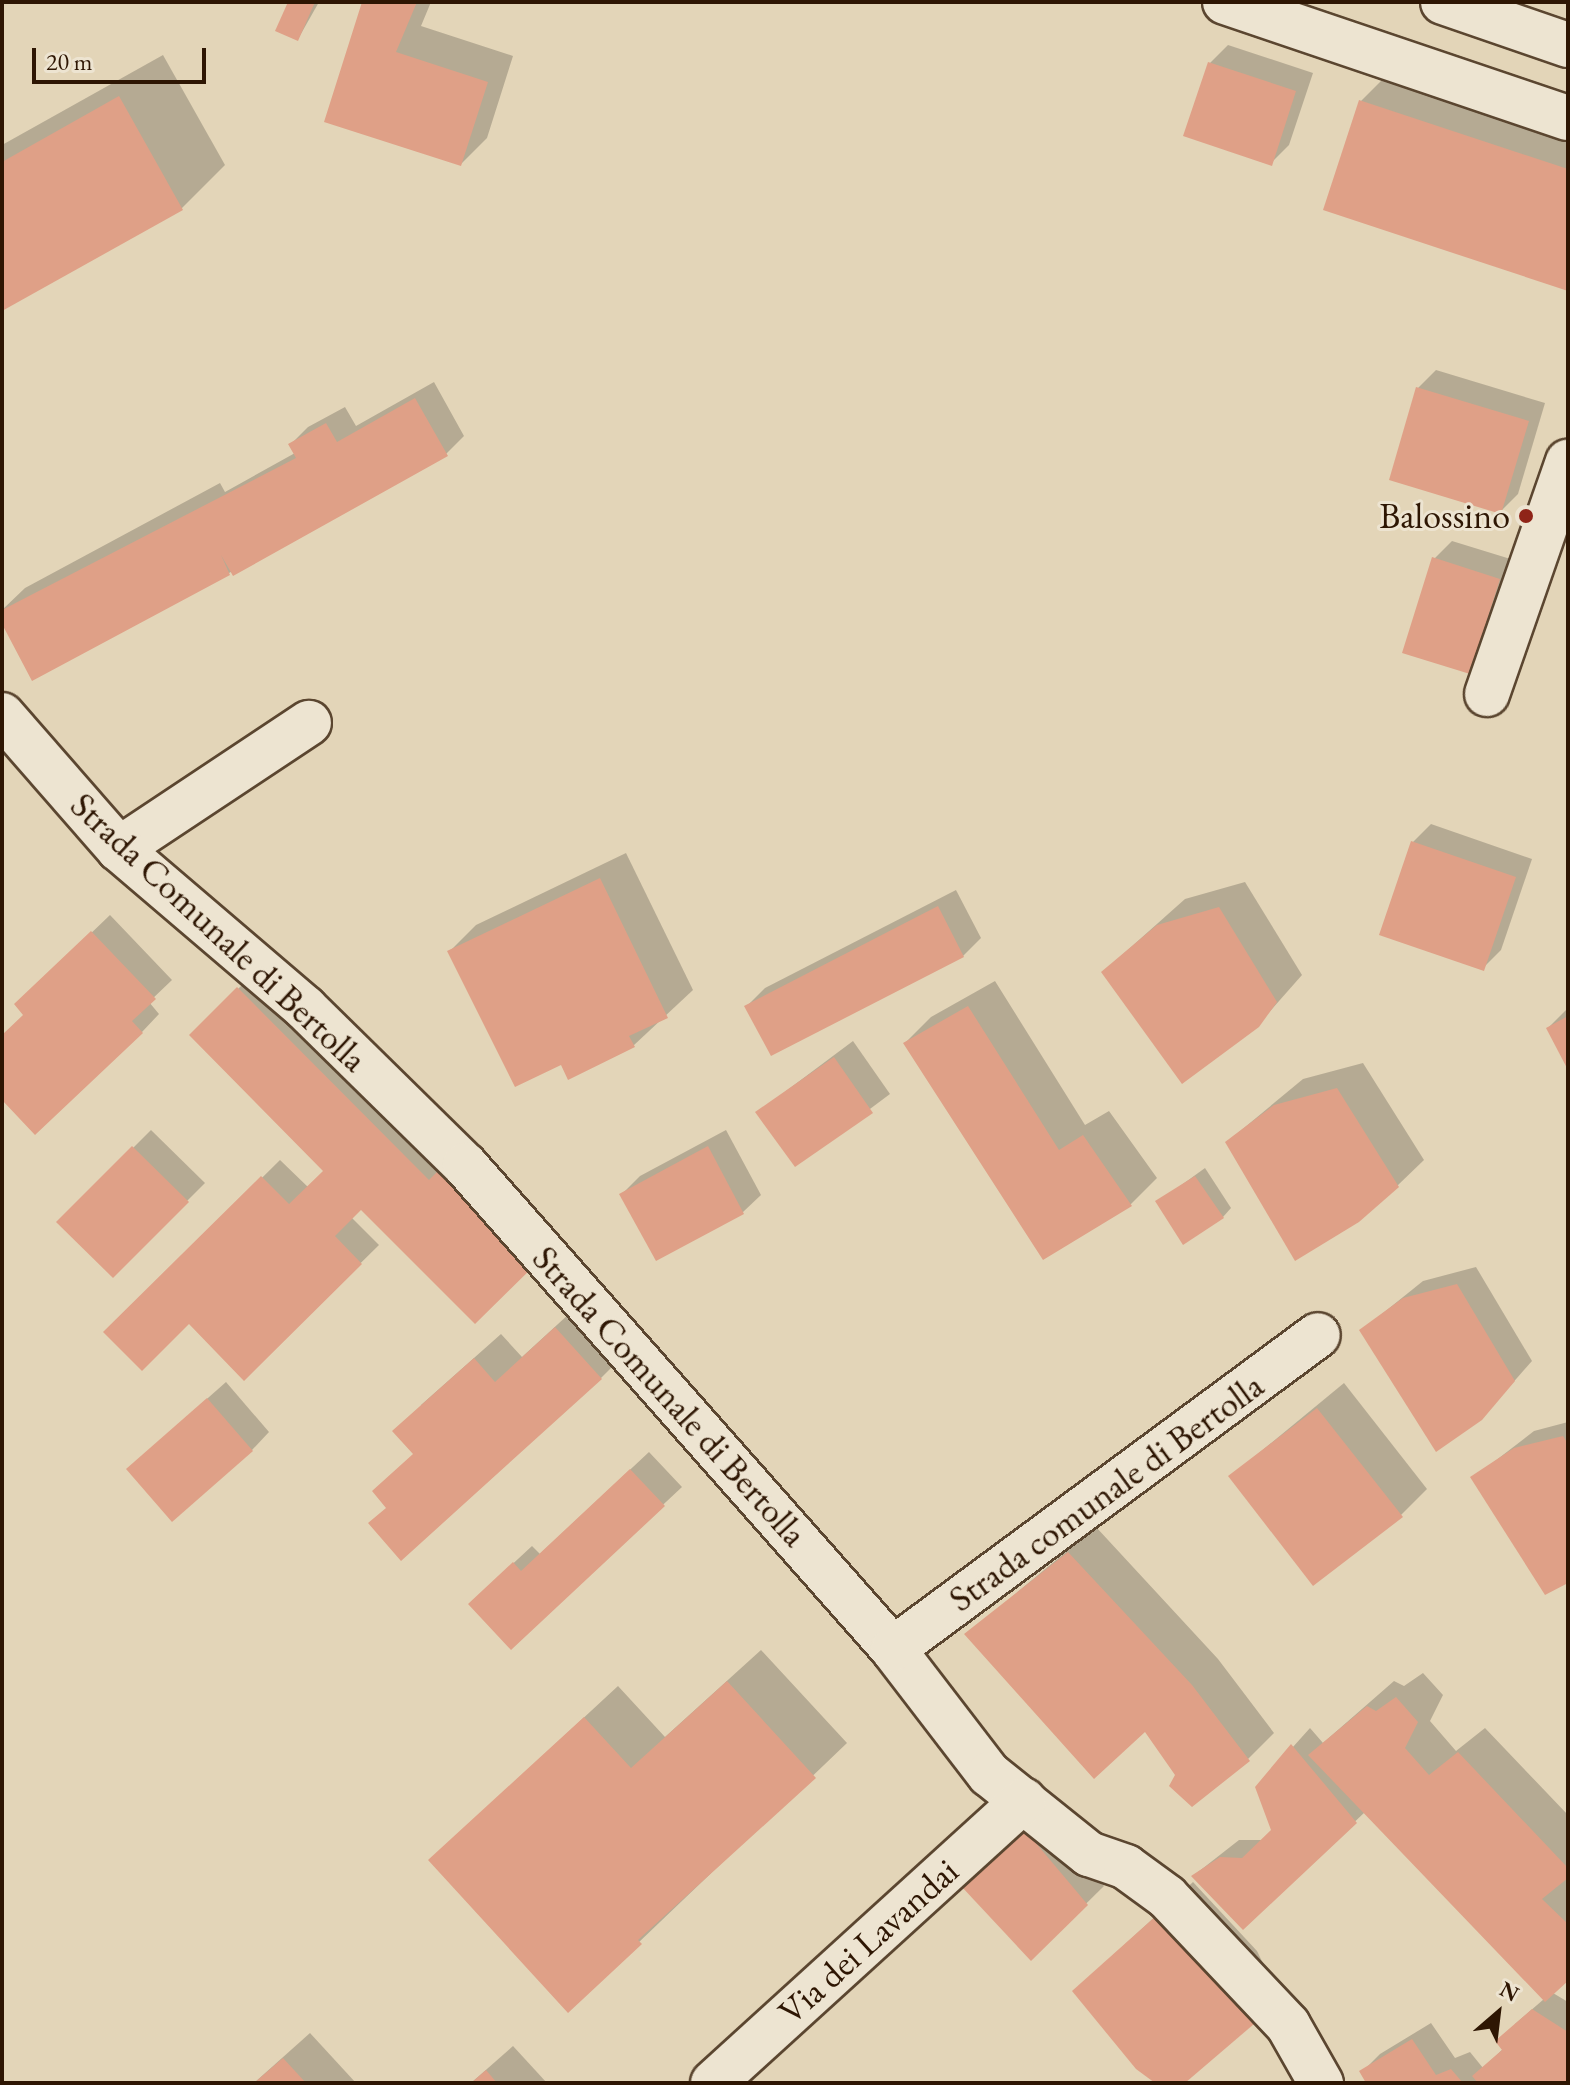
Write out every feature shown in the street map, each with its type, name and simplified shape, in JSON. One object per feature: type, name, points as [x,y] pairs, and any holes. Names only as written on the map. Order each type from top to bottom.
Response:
[{"type":"street","points":[[1225,2],[1568,118]]},
{"type":"street","points":[[1443,2],[1568,45]]},
{"type":"street","points":[[1487,694],[1568,462]]},
{"type":"street","name":"Strada Comunale di Bertolla","points":[[2,715],[119,849],[305,1008],[465,1165],[893,1649],[989,1774],[1089,1854],[1126,1867],[1167,1897],[1288,2025],[1321,2083]]},
{"type":"street","name":"Strada comunale di Bertolla","points":[[119,849],[309,723]]},
{"type":"street","name":"Strada comunale di Bertolla","points":[[893,1649],[1318,1335]]},
{"type":"street","name":"Via dei Lavandai","points":[[713,2083],[1024,1800]]},
{"type":"building","points":[[288,2],[315,2],[298,41],[275,31]]},
{"type":"building","points":[[362,2],[417,2],[396,52],[488,82],[461,166],[324,122]]},
{"type":"building","points":[[1208,62],[1296,91],[1272,166],[1183,136]]},
{"type":"building","points":[[119,96],[183,210],[2,311],[2,162]]},
{"type":"building","points":[[1359,100],[1568,169],[1568,291],[1323,210]]},
{"type":"building","points":[[1416,387],[1529,421],[1501,514],[1389,480]]},
{"type":"building","points":[[415,398],[448,456],[233,576],[221,555],[230,575],[32,681],[2,624],[2,610],[296,458],[288,444],[326,423],[337,442]]},
{"type":"building","points":[[1432,557],[1500,579],[1470,674],[1402,653]]},
{"type":"building","points":[[1411,841],[1516,877],[1484,971],[1379,935]]},
{"type":"building","points":[[600,878],[668,1018],[629,1036],[635,1047],[568,1080],[561,1065],[515,1087],[447,951]]},
{"type":"building","points":[[938,906],[964,957],[771,1056],[744,1006]]},
{"type":"building","points":[[1219,907],[1277,1002],[1259,1027],[1182,1084],[1101,972],[1157,925]]},
{"type":"building","points":[[91,931],[156,999],[132,1021],[143,1033],[35,1135],[2,1100],[2,1035],[23,1015],[14,1004]]},
{"type":"building","points":[[237,987],[429,1180],[447,1162],[542,1258],[475,1324],[361,1210],[335,1236],[362,1264],[244,1381],[189,1324],[142,1371],[103,1332],[261,1176],[289,1204],[323,1171],[189,1035]]},
{"type":"building","points":[[968,1006],[1059,1150],[1083,1135],[1132,1206],[1043,1260],[903,1043]]},
{"type":"building","points":[[1568,1016],[1568,1070],[1546,1028]]},
{"type":"building","points":[[834,1057],[873,1113],[795,1167],[755,1112]]},
{"type":"building","points":[[1337,1088],[1399,1187],[1359,1222],[1295,1261],[1225,1142],[1274,1105]]},
{"type":"building","points":[[132,1146],[189,1202],[113,1278],[56,1222]]},
{"type":"building","points":[[708,1146],[744,1214],[656,1261],[619,1194]]},
{"type":"building","points":[[1195,1176],[1224,1218],[1183,1245],[1155,1201]]},
{"type":"building","points":[[1457,1284],[1515,1381],[1482,1420],[1436,1452],[1359,1330],[1403,1298]]},
{"type":"building","points":[[555,1327],[602,1379],[401,1561],[368,1523],[386,1508],[372,1491],[413,1454],[392,1431],[474,1358],[495,1382]]},
{"type":"building","points":[[207,1398],[253,1451],[172,1522],[126,1469]]},
{"type":"building","points":[[1317,1408],[1403,1517],[1313,1586],[1228,1476]]},
{"type":"building","points":[[1563,1436],[1568,1444],[1568,1583],[1545,1595],[1470,1477],[1514,1448]]},
{"type":"building","points":[[630,1469],[665,1506],[511,1650],[468,1604],[513,1562],[521,1571]]},
{"type":"building","points":[[1068,1552],[1192,1685],[1250,1761],[1192,1807],[1169,1786],[1175,1775],[1145,1732],[1094,1779],[964,1634]]},
{"type":"building","points":[[727,1681],[816,1778],[638,1940],[642,1944],[568,2013],[428,1860],[584,1717],[631,1768]]},
{"type":"building","points":[[1396,1697],[1418,1722],[1405,1748],[1429,1775],[1458,1752],[1568,1868],[1568,1878],[1542,1899],[1568,1924],[1568,1981],[1545,2002],[1308,1755],[1367,1706],[1376,1711]]},
{"type":"building","points":[[1291,1744],[1357,1823],[1243,1930],[1191,1876],[1220,1857],[1242,1858],[1271,1830],[1255,1787]]},
{"type":"building","points":[[1024,1829],[1088,1905],[1031,1961],[961,1886]]},
{"type":"building","points":[[1166,1907],[1232,1977],[1254,2024],[1185,2083],[1155,2083],[1136,2069],[1072,1991]]},
{"type":"building","points":[[1532,2009],[1568,2032],[1568,2083],[1478,2083],[1472,2076],[1502,2050],[1495,2041]]},
{"type":"building","points":[[1412,2039],[1436,2075],[1451,2069],[1463,2083],[1366,2083],[1359,2071]]},
{"type":"building","points":[[283,2058],[306,2083],[254,2083]]},
{"type":"building","points":[[486,2070],[497,2083],[471,2083]]},
{"type":"place","name":"Balossino","points":[[1526,516]]}]
